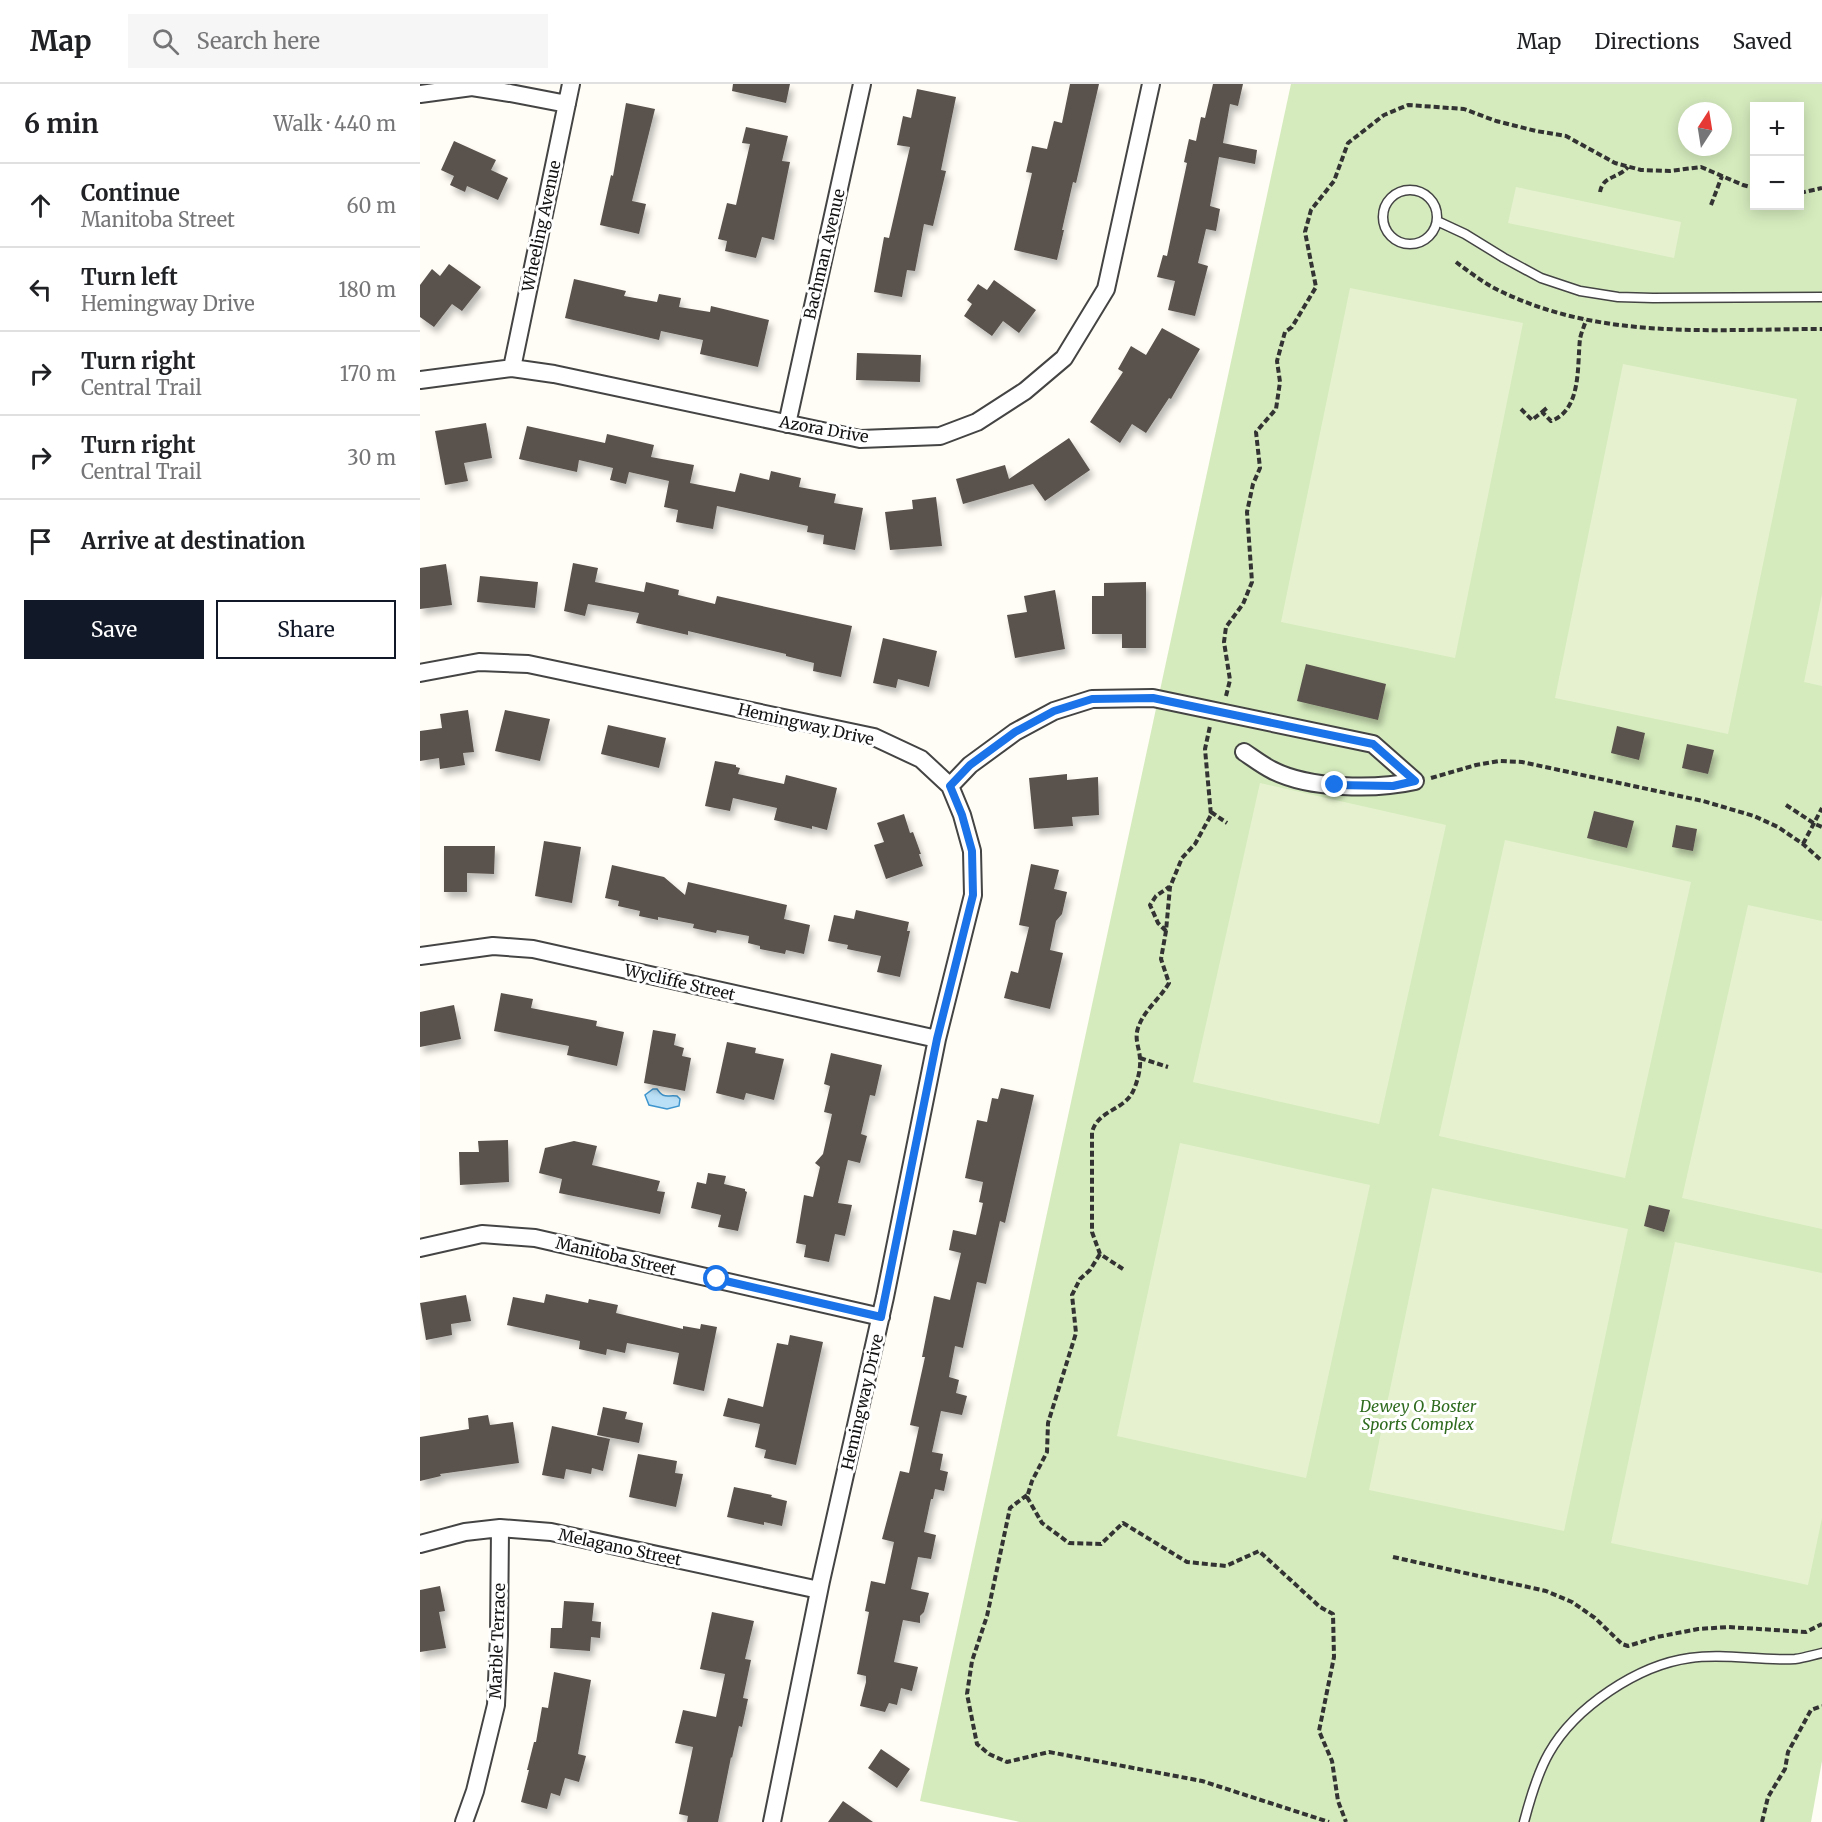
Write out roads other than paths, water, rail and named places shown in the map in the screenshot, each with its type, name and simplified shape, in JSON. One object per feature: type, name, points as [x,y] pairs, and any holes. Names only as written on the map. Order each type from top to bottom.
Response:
[{"type":"street","name":"Wheeling Avenue","points":[[512,368],[571,84]]},
{"type":"street","name":"Bachman Avenue","points":[[787,424],[862,84]]},
{"type":"street","name":"Azora Drive","points":[[420,380],[512,368],[554,374],[860,439],[940,436],[977,422],[1025,391],[1064,358],[1106,289],[1151,84]]},
{"type":"street","points":[[420,94],[471,87],[567,104]]},
{"type":"street","name":"Hemingway Drive","points":[[420,673],[479,662],[528,664],[874,737],[921,759],[950,786],[962,815],[972,851],[973,895],[937,1039],[881,1317],[819,1590],[772,1822]]},
{"type":"street","points":[[950,786],[970,765],[1015,732],[1054,711],[1092,699],[1153,698],[1373,744],[1415,781],[1393,786],[1335,785],[1302,781],[1272,770],[1244,752]]},
{"type":"street","name":"Wycliffe Street","points":[[420,956],[493,946],[533,949],[937,1039]]},
{"type":"street","name":"Manitoba Street","points":[[420,1248],[482,1234],[535,1238],[881,1317]]},
{"type":"street","name":"Melagano Street","points":[[420,1544],[465,1532],[500,1528],[551,1532],[819,1590]]},
{"type":"street","name":"Marble Terrace","points":[[464,1822],[475,1791],[496,1705],[500,1528]]},
{"type":"lane","points":[[1403,191],[1418,191],[1435,206],[1437,221],[1434,230],[1423,241],[1403,244],[1386,231],[1383,212],[1396,194],[1403,191]]},
{"type":"lane","points":[[1437,221],[1465,234],[1541,278],[1580,291],[1618,297],[1653,298],[1822,297]]},
{"type":"lane","points":[[1524,1822],[1538,1777],[1549,1752],[1562,1735],[1580,1715],[1608,1692],[1637,1675],[1660,1665],[1689,1658],[1798,1659],[1822,1653]]},
{"type":"water","points":[[657,1089],[664,1095],[677,1096],[680,1099],[679,1106],[667,1109],[649,1105],[645,1095]]},
{"type":"park label","name":"Dewey O. Boster Sports Complex","points":[[1418,1415]]}]
